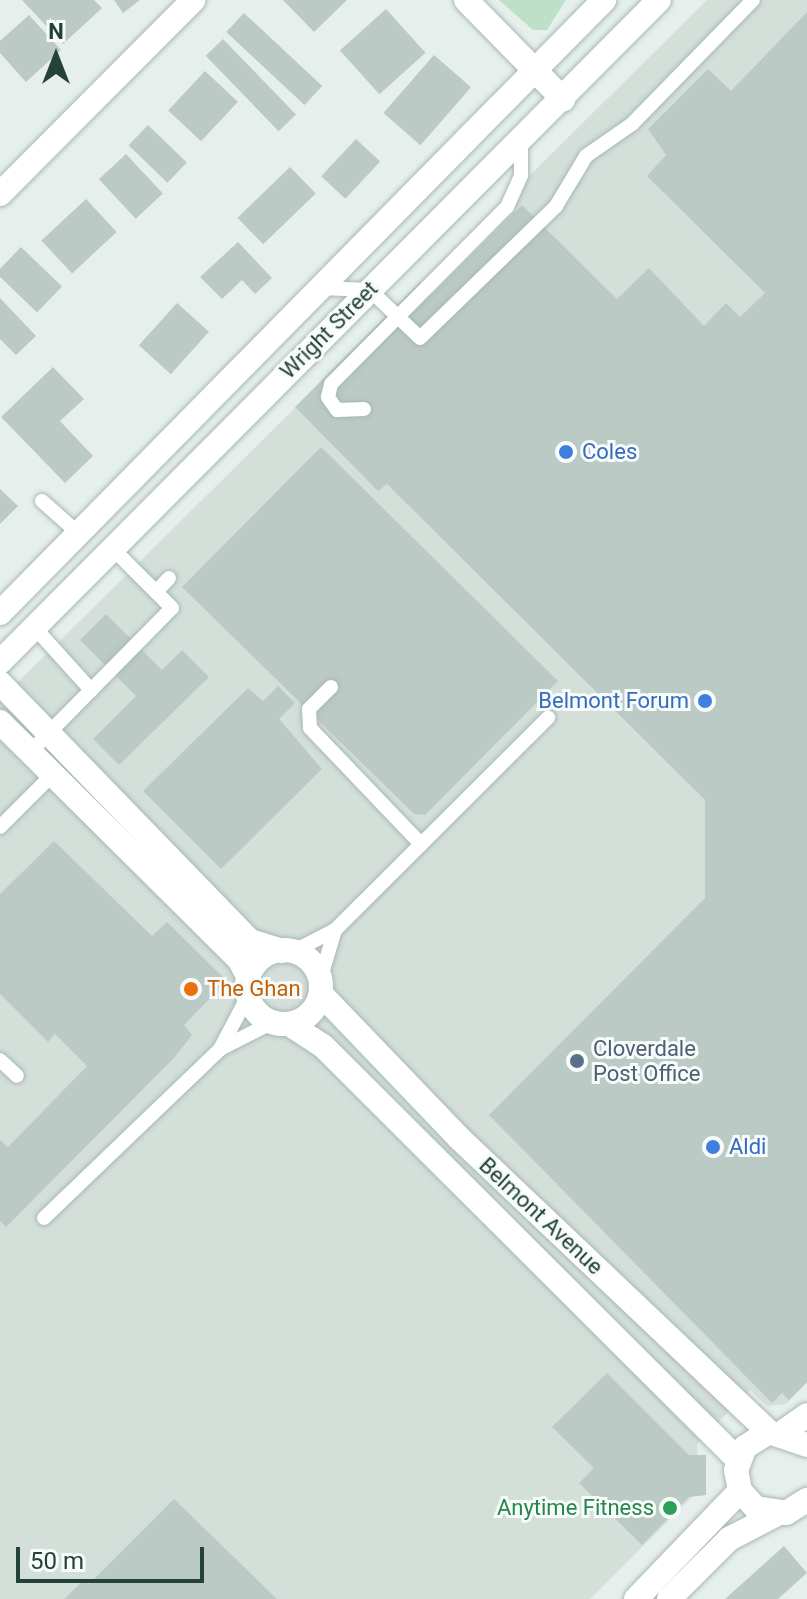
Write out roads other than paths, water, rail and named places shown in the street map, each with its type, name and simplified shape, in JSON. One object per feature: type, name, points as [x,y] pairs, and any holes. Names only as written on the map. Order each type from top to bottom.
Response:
[{"type":"street","points":[[0,194],[193,0]]},
{"type":"street","points":[[466,0],[563,99]]},
{"type":"street","name":"Wright Street","points":[[0,613],[604,0]]},
{"type":"street","name":"Wright Street","points":[[0,662],[659,0]]},
{"type":"street","points":[[0,683],[250,941],[290,950]]},
{"type":"street","name":"Belmont Avenue","points":[[0,722],[53,774],[248,986],[252,1008],[323,1046],[738,1460]]},
{"type":"street","points":[[248,986],[269,954],[290,950]]},
{"type":"street","name":"Belmont Avenue","points":[[290,950],[320,987],[458,1137],[776,1432],[807,1445]]},
{"type":"street","points":[[281,1023],[310,1014],[320,987]]},
{"type":"street","points":[[807,1415],[745,1447],[738,1460],[740,1491],[756,1508],[782,1513],[807,1525]]},
{"type":"street","points":[[636,1599],[740,1491]]},
{"type":"street","points":[[669,1599],[729,1539],[807,1500]]},
{"type":"lane","points":[[320,288],[370,290],[420,338],[556,206],[586,156],[632,124],[753,0]]},
{"type":"lane","points":[[364,409],[337,410],[328,397],[331,384],[497,218],[516,194],[521,140]]},
{"type":"lane","points":[[42,501],[77,532]]},
{"type":"lane","points":[[30,752],[172,608],[113,549]]},
{"type":"lane","points":[[156,592],[169,578]]},
{"type":"lane","points":[[35,628],[91,690]]},
{"type":"lane","points":[[331,687],[309,709],[310,728],[421,844]]},
{"type":"lane","points":[[290,950],[335,930],[548,718]]},
{"type":"lane","points":[[0,827],[53,774]]},
{"type":"lane","points":[[320,987],[335,930]]},
{"type":"lane","points":[[220,1049],[248,986]]},
{"type":"lane","points":[[44,1218],[220,1049],[281,1023]]},
{"type":"lane","points":[[0,1060],[17,1076]]},
{"type":"place","name":"Coles","points":[[566,452]]},
{"type":"place","name":"Belmont Forum","points":[[705,701]]},
{"type":"place","name":"The Ghan","points":[[191,989]]},
{"type":"place","name":"Cloverdale Post Office","points":[[577,1061]]},
{"type":"place","name":"Aldi","points":[[713,1147]]},
{"type":"place","name":"Anytime Fitness","points":[[670,1508]]}]
